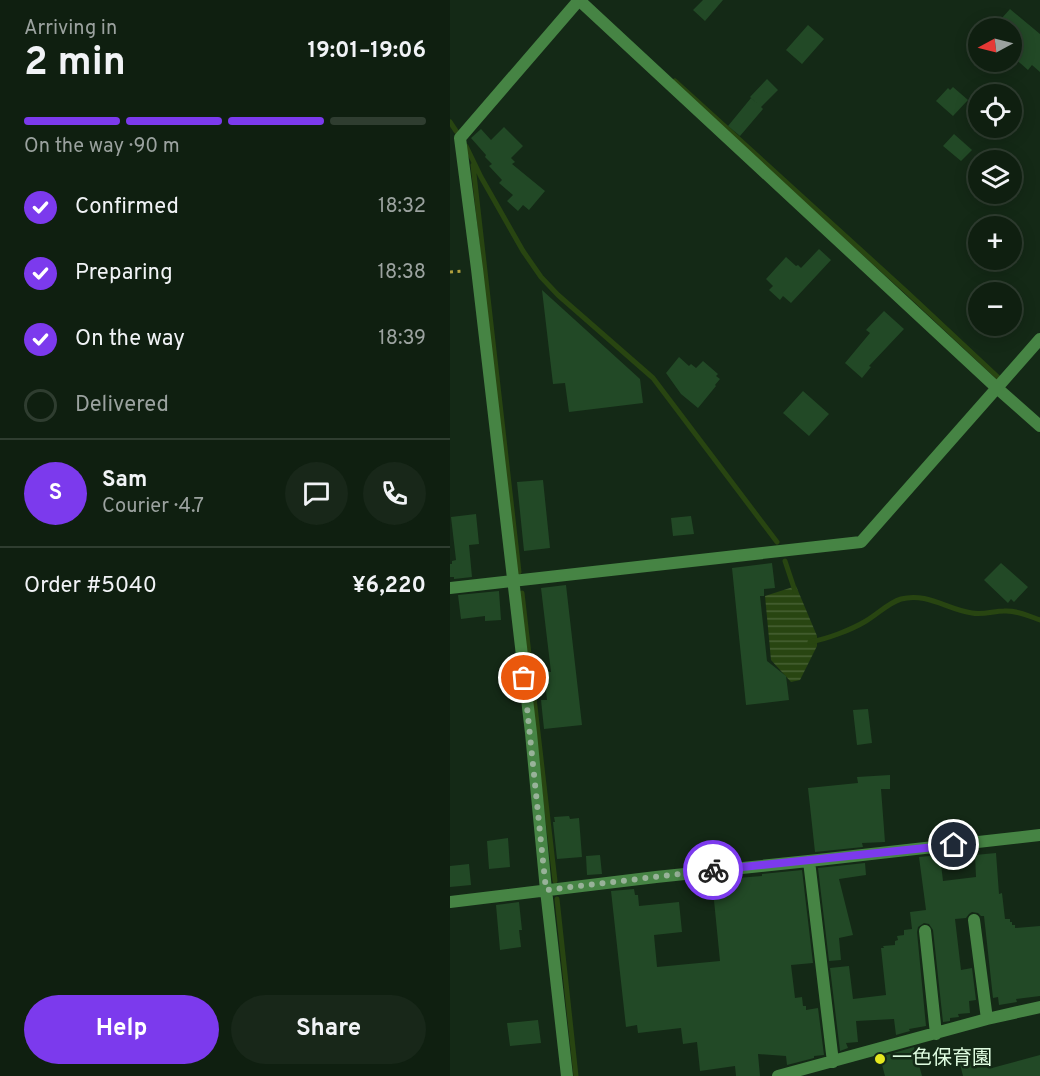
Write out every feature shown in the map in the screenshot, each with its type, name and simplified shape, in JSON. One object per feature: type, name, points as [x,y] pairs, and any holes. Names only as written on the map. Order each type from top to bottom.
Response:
[{"type":"street","points":[[567,1076],[531,733],[479,280],[460,138],[579,0],[1040,426]]},
{"type":"street","points":[[450,588],[861,542],[1040,339]]},
{"type":"street","points":[[450,902],[1040,835]]},
{"type":"street","points":[[809,861],[833,1062]]},
{"type":"street","points":[[974,920],[987,1019]]},
{"type":"street","points":[[925,931],[936,1034]]},
{"type":"street","points":[[778,1076],[987,1019],[1040,1007]]},
{"type":"shaded area","points":[[796,586],[817,636],[817,646],[800,680],[791,682],[771,660],[765,596]]},
{"type":"building","points":[[703,0],[723,0],[705,21],[693,10]]},
{"type":"building","points":[[1010,9],[1021,18],[1002,18]]},
{"type":"building","points":[[1022,19],[1040,34],[1040,72],[1032,65],[1028,70],[1022,65]]},
{"type":"building","points":[[808,25],[824,39],[802,64],[786,50]]},
{"type":"building","points":[[767,79],[778,90],[761,107],[763,109],[740,136],[728,126],[751,98],[758,104],[750,97]]},
{"type":"building","points":[[953,87],[968,100],[953,116],[936,101],[948,88],[950,90]]},
{"type":"building","points":[[504,127],[523,146],[511,158],[515,162],[512,164],[545,191],[529,210],[523,205],[518,211],[507,201],[513,195],[499,183],[502,180],[489,166],[492,164],[471,138],[481,129],[491,140]]},
{"type":"building","points":[[954,134],[972,150],[968,150],[968,154],[961,161],[943,146]]},
{"type":"building","points":[[819,249],[831,260],[791,303],[783,296],[780,300],[769,290],[773,286],[766,279],[786,257],[801,268]]},
{"type":"building","points":[[542,290],[640,379],[643,403],[569,412],[565,383],[553,384]]},
{"type":"building","points":[[884,311],[904,329],[869,366],[871,367],[862,378],[845,363],[870,333],[866,330]]},
{"type":"building","points":[[679,357],[689,366],[691,364],[696,368],[703,361],[718,374],[716,376],[720,379],[698,408],[681,394],[666,373]]},
{"type":"building","points":[[803,391],[829,414],[809,436],[783,413]]},
{"type":"building","points":[[543,480],[550,548],[524,551],[517,482]]},
{"type":"building","points":[[476,514],[479,544],[469,545],[472,577],[454,579],[450,577],[450,564],[456,560],[451,517]]},
{"type":"building","points":[[691,516],[694,534],[673,536],[671,518]]},
{"type":"building","points":[[772,563],[775,588],[764,589],[764,596],[760,596],[767,661],[786,676],[789,700],[746,705],[732,568]]},
{"type":"building","points":[[1001,563],[1028,587],[1014,602],[1011,599],[1008,603],[984,580]]},
{"type":"building","points":[[566,585],[582,725],[544,729],[541,700],[547,700],[544,672],[551,672],[541,588]]},
{"type":"building","points":[[499,591],[501,620],[485,621],[485,616],[461,619],[458,595]]},
{"type":"building","points":[[868,709],[872,743],[857,745],[853,710]]},
{"type":"building","points":[[890,775],[890,789],[881,789],[885,842],[862,843],[863,847],[815,852],[808,788],[858,783],[857,777]]},
{"type":"building","points":[[569,816],[570,819],[579,818],[582,857],[557,859],[554,817]]},
{"type":"building","points":[[508,838],[510,867],[489,869],[487,841]]},
{"type":"building","points":[[996,853],[999,894],[1002,893],[1005,919],[1010,919],[1015,928],[1040,926],[1040,996],[1016,999],[1017,1002],[999,1005],[998,997],[993,998],[984,916],[972,912],[966,918],[955,919],[961,970],[972,968],[976,1000],[969,1001],[970,1013],[958,1014],[959,1017],[943,1022],[933,930],[929,924],[924,923],[918,927],[917,932],[926,1026],[909,1029],[910,1031],[896,1035],[894,1019],[856,1021],[858,1042],[846,1043],[848,1048],[840,1051],[830,968],[849,966],[853,999],[886,995],[881,948],[895,945],[895,941],[898,940],[897,936],[904,935],[904,930],[912,929],[910,912],[926,910],[919,857],[940,855],[943,881],[976,877],[975,855]]},
{"type":"building","points":[[600,855],[602,874],[587,875],[586,856]]},
{"type":"building","points":[[865,863],[866,875],[839,879],[853,935],[839,938],[841,960],[829,961],[818,868]]},
{"type":"building","points":[[469,864],[471,885],[450,887],[450,866]]},
{"type":"building","points":[[802,870],[813,963],[791,965],[795,998],[802,997],[806,1010],[818,1008],[824,1055],[787,1065],[786,1056],[758,1054],[760,1076],[736,1076],[735,1066],[700,1071],[697,1042],[683,1044],[681,1028],[638,1033],[637,1025],[626,1027],[611,891],[634,889],[635,895],[638,895],[639,906],[679,902],[682,932],[654,935],[657,967],[720,961],[712,880]]},
{"type":"building","points":[[519,902],[521,947],[500,950],[496,905]]},
{"type":"building","points":[[538,1020],[541,1043],[510,1046],[507,1023]]},
{"type":"building","points":[[914,1047],[922,1076],[885,1076],[880,1057]]},
{"type":"building","points":[[1040,1055],[1040,1076],[963,1076],[960,1064],[989,1057],[992,1068]]},
{"type":"waterway","points":[[675,81],[1001,380]]},
{"type":"waterway","points":[[450,122],[456,131]]},
{"type":"waterway","points":[[466,146],[523,251],[541,277],[558,295],[653,378],[777,542]]},
{"type":"waterway","points":[[473,165],[519,572]]},
{"type":"waterway","points":[[785,561],[795,591]]},
{"type":"waterway","points":[[522,593],[555,881]]},
{"type":"waterway","points":[[810,642],[853,628],[892,603],[911,597],[972,613],[1009,611],[1040,620]]},
{"type":"waterway","points":[[557,899],[576,1076]]},
{"type":"way so far","points":[[524,678],[546,890],[713,870]]},
{"type":"place","name":"一色保育園","points":[[880,1059]]},
{"type":"route","points":[[713,870],[954,845]]}]
